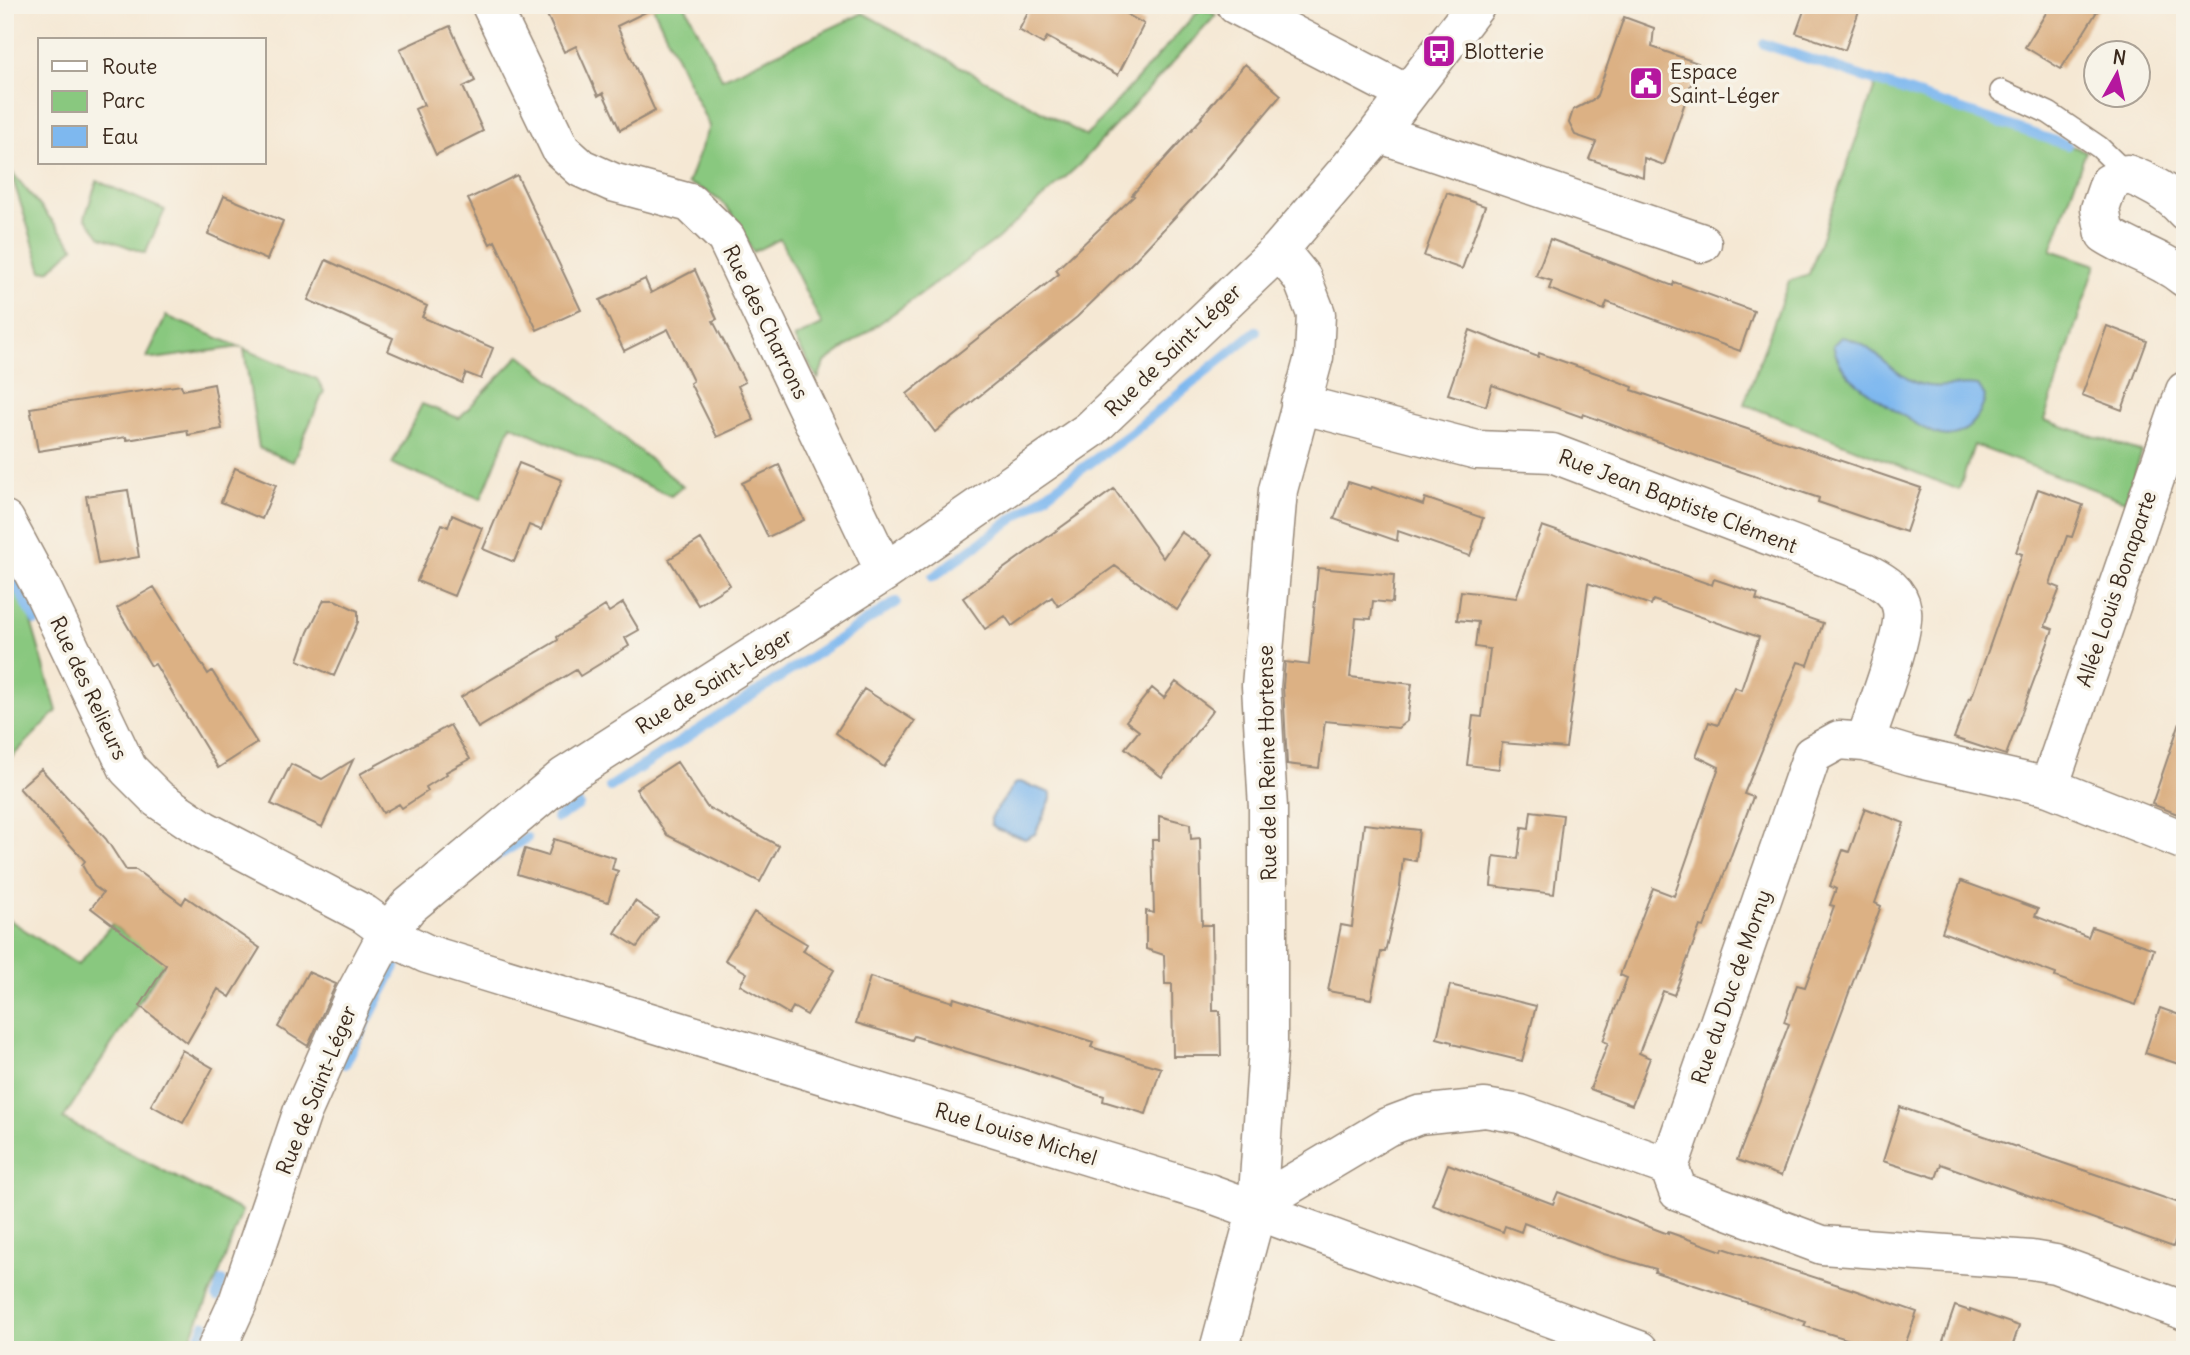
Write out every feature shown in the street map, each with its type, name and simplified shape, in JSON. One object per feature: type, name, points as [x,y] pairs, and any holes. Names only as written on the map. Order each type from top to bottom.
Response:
[{"type":"street","name":"Rue des Charrons","points":[[491,5],[561,150],[581,167],[612,182],[690,202],[726,238],[885,572]]},
{"type":"street","points":[[1236,5],[1407,94]]},
{"type":"street","name":"Rue de Saint-Léger","points":[[216,1350],[238,1302],[302,1113],[354,996],[388,932],[408,907],[564,777],[885,572],[1090,430],[1279,250],[1378,133],[1476,5]]},
{"type":"street","points":[[1378,133],[1702,243]]},
{"type":"street","points":[[2185,211],[2145,181],[2127,174],[2109,183],[2100,209],[2105,234],[2124,246],[2172,267],[2185,278]]},
{"type":"street","name":"Rue de la Reine Hortense","points":[[1219,1350],[1258,1209],[1268,1048],[1268,808],[1261,687],[1278,490],[1314,357],[1316,314],[1302,278],[1279,250]]},
{"type":"street","name":"Allée Louis Bonaparte","points":[[2049,787],[2185,391]]},
{"type":"street","name":"Rue Jean Baptiste Clément","points":[[1300,404],[1477,450],[1552,453],[1865,572],[1890,586],[1902,609],[1901,632],[1865,742]]},
{"type":"street","name":"Rue des Relieurs","points":[[5,520],[43,591],[128,769],[158,799],[204,830],[364,914],[388,932]]},
{"type":"street","name":"Rue du Duc de Morny","points":[[1669,1167],[1812,755],[1839,740],[1865,742],[1911,756],[2049,787],[2185,841]]},
{"type":"street","name":"Rue Louise Michel","points":[[388,932],[427,954],[1258,1209],[1639,1350]]},
{"type":"street","points":[[1258,1209],[1273,1195],[1387,1127],[1419,1115],[1485,1108],[1520,1114],[1669,1167],[1678,1191],[1822,1245],[2055,1264],[2185,1311]]},
{"type":"lane","points":[[2001,92],[2049,113],[2099,147],[2127,174]]},
{"type":"green space","points":[[652,5],[685,5],[722,79],[863,13],[1086,136],[1201,8],[1216,15],[1079,165],[996,240],[824,363],[818,379],[794,338],[822,325],[780,239],[753,252],[740,227],[722,202],[688,183],[709,126]]},
{"type":"green space","points":[[1876,83],[2086,151],[2051,250],[2096,265],[2044,420],[2142,452],[2125,501],[1974,445],[1959,490],[1744,404],[1789,281],[1809,274]]},
{"type":"green space","points":[[10,170],[74,247],[50,270],[42,271]]},
{"type":"green space","points":[[97,181],[165,210],[145,253],[101,237],[85,217]]},
{"type":"green space","points":[[166,316],[240,347],[154,359],[147,357]]},
{"type":"green space","points":[[244,349],[317,379],[324,391],[293,462],[259,448]]},
{"type":"green space","points":[[520,355],[683,486],[671,496],[511,425],[481,499],[392,464],[422,404],[459,418]]},
{"type":"green space","points":[[16,592],[30,618],[57,711],[5,764],[5,601]]},
{"type":"green space","points":[[5,917],[78,965],[112,924],[129,937],[142,922],[173,950],[63,1119],[242,1211],[220,1272],[185,1350],[5,1350]]},
{"type":"water","points":[[1841,337],[1861,344],[1904,377],[1921,385],[1978,386],[1985,396],[1980,412],[1970,426],[1955,435],[1946,436],[1929,431],[1880,400],[1848,375],[1833,345]]},
{"type":"water","points":[[1020,782],[1051,793],[1051,799],[1035,834],[1025,839],[997,829],[991,824],[991,818],[1014,784]]},
{"type":"building","points":[[566,5],[660,5],[617,26],[655,111],[620,130],[603,93],[598,96],[576,46],[564,52],[547,15]]},
{"type":"building","points":[[1032,5],[1110,5],[1144,24],[1118,75],[1047,37],[1043,44],[1019,30]]},
{"type":"building","points":[[1806,5],[1861,5],[1845,50],[1796,33]]},
{"type":"building","points":[[2051,5],[2101,5],[2061,69],[2025,47]]},
{"type":"building","name":"Espace Saint-Léger","points":[[1624,17],[1654,28],[1652,47],[1698,63],[1664,165],[1644,158],[1643,177],[1589,159],[1596,142],[1575,135],[1569,123],[1573,110],[1596,98]]},
{"type":"building","points":[[450,26],[475,81],[463,87],[483,131],[436,155],[415,109],[424,105],[400,49]]},
{"type":"building","points":[[1245,64],[1281,95],[1213,176],[1134,261],[1077,317],[935,432],[907,394],[1059,274],[1056,270],[1134,196],[1132,195],[1202,118]]},
{"type":"building","points":[[517,175],[581,310],[537,330],[495,241],[490,244],[468,199]]},
{"type":"building","points":[[1447,193],[1485,206],[1462,269],[1424,256]]},
{"type":"building","points":[[224,196],[283,221],[267,260],[208,234]]},
{"type":"building","points":[[1550,239],[1673,286],[1674,282],[1754,311],[1740,351],[1607,302],[1604,310],[1549,289],[1552,281],[1536,276]]},
{"type":"building","points":[[326,260],[427,306],[422,317],[493,348],[481,379],[466,373],[462,383],[388,351],[393,338],[308,300]]},
{"type":"building","points":[[695,270],[717,319],[713,321],[745,382],[738,386],[754,420],[717,437],[690,383],[693,381],[668,329],[624,351],[600,300],[645,279],[651,293]]},
{"type":"building","points":[[2107,326],[2147,341],[2122,410],[2082,395]]},
{"type":"building","points":[[1470,330],[1538,357],[1539,353],[1602,375],[1633,387],[1632,390],[1921,488],[1906,532],[1583,414],[1582,417],[1492,385],[1486,406],[1448,394]]},
{"type":"building","points":[[214,384],[222,429],[188,435],[187,430],[127,440],[126,437],[38,451],[30,408],[181,385],[183,390]]},
{"type":"building","points":[[519,463],[562,480],[541,530],[529,525],[514,562],[483,549]]},
{"type":"building","points":[[779,465],[804,520],[768,537],[742,483]]},
{"type":"building","points":[[235,468],[276,485],[262,519],[221,502]]},
{"type":"building","points":[[1348,482],[1371,489],[1372,487],[1423,505],[1425,498],[1483,518],[1470,556],[1398,531],[1397,541],[1334,519]]},
{"type":"building","points":[[1114,489],[1163,558],[1181,532],[1213,554],[1177,610],[1115,566],[1058,606],[1052,597],[1012,626],[1005,616],[985,629],[963,598]]},
{"type":"building","points":[[2038,489],[2083,505],[2072,537],[2067,536],[2050,584],[2060,588],[2045,626],[2053,629],[2006,755],[1954,738],[1969,698],[1971,699],[2022,554],[2016,552]]},
{"type":"building","points":[[128,490],[139,557],[98,564],[86,496]]},
{"type":"building","points":[[452,515],[482,528],[454,596],[417,581],[442,524],[448,527]]},
{"type":"building","points":[[1542,526],[1712,585],[1714,579],[1758,594],[1756,600],[1823,623],[1808,665],[1798,662],[1744,794],[1753,797],[1704,927],[1700,926],[1674,995],[1663,991],[1639,1053],[1650,1058],[1632,1105],[1590,1089],[1608,1043],[1603,1041],[1627,978],[1620,975],[1653,888],[1674,896],[1719,767],[1696,756],[1709,722],[1718,725],[1734,687],[1741,690],[1759,637],[1653,600],[1651,605],[1588,583],[1566,748],[1502,743],[1499,769],[1467,765],[1473,716],[1482,717],[1490,649],[1475,647],[1478,622],[1457,620],[1461,591],[1516,598]]},
{"type":"building","points":[[701,539],[730,585],[698,605],[669,559]]},
{"type":"building","points":[[1318,568],[1394,575],[1392,603],[1373,601],[1371,619],[1356,618],[1350,677],[1412,684],[1407,721],[1398,728],[1325,721],[1319,768],[1287,764],[1283,686],[1285,662],[1309,665]]},
{"type":"building","points":[[154,587],[208,674],[212,671],[257,743],[218,768],[155,664],[151,666],[117,608]]},
{"type":"building","points":[[324,600],[335,600],[358,611],[358,622],[334,676],[298,660]]},
{"type":"building","points":[[623,603],[639,630],[625,638],[629,646],[580,676],[576,670],[478,728],[461,697],[558,640],[557,637],[605,606],[609,612]]},
{"type":"building","points":[[1176,682],[1213,710],[1162,777],[1125,748],[1139,731],[1126,721],[1152,688],[1164,698]]},
{"type":"building","points":[[864,689],[915,721],[884,767],[836,733]]},
{"type":"building","points":[[2180,722],[2185,723],[2185,817],[2152,804]]},
{"type":"building","points":[[450,725],[470,759],[446,772],[447,774],[426,787],[428,791],[402,808],[399,804],[383,813],[360,774]]},
{"type":"building","points":[[353,760],[322,827],[271,804],[291,764],[322,779]]},
{"type":"building","points":[[677,762],[707,807],[779,846],[760,882],[667,835],[636,789]]},
{"type":"building","points":[[41,769],[106,839],[126,870],[136,870],[182,904],[186,897],[260,948],[230,997],[218,989],[187,1043],[140,1006],[166,965],[91,908],[103,893],[94,886],[82,865],[85,861],[19,788]]},
{"type":"building","points":[[1865,808],[1904,823],[1875,903],[1881,906],[1781,1176],[1737,1160],[1789,1024],[1784,1022],[1797,985],[1805,987],[1834,906],[1830,905],[1836,889],[1830,886],[1843,850],[1849,852]]},
{"type":"building","points":[[1531,811],[1563,815],[1554,894],[1491,886],[1494,856],[1518,859],[1522,827],[1529,828]]},
{"type":"building","points":[[1159,816],[1190,824],[1191,839],[1200,838],[1202,925],[1212,925],[1213,1011],[1220,1011],[1221,1056],[1173,1056],[1172,984],[1165,984],[1164,955],[1146,949],[1146,911],[1154,913],[1152,840],[1159,840]]},
{"type":"building","points":[[1364,824],[1419,830],[1416,861],[1403,859],[1400,886],[1385,952],[1381,952],[1371,999],[1328,991],[1341,925],[1352,927]]},
{"type":"building","points":[[554,839],[615,858],[612,869],[618,871],[608,902],[517,874],[525,849],[548,856]]},
{"type":"building","points":[[1961,881],[2038,909],[2035,916],[2088,937],[2092,927],[2154,949],[2136,1005],[2055,977],[2056,974],[1942,932]]},
{"type":"building","points":[[635,901],[658,917],[637,947],[615,933]]},
{"type":"building","points":[[754,912],[807,944],[803,951],[834,970],[807,1015],[793,1007],[789,1014],[740,985],[747,973],[725,960]]},
{"type":"building","points":[[308,972],[336,984],[308,1046],[278,1027]]},
{"type":"building","points":[[870,977],[953,1002],[954,998],[1093,1042],[1091,1047],[1161,1068],[1146,1114],[1103,1101],[1104,1096],[1023,1069],[914,1036],[912,1040],[856,1023]]},
{"type":"building","points":[[1450,985],[1536,1006],[1522,1061],[1437,1038]]},
{"type":"building","points":[[2160,1008],[2185,1017],[2185,1066],[2145,1053]]},
{"type":"building","points":[[182,1050],[213,1068],[183,1123],[151,1105]]},
{"type":"building","points":[[1900,1107],[2185,1205],[2185,1214],[2173,1247],[1941,1164],[1936,1178],[1883,1161]]},
{"type":"building","points":[[1448,1164],[1553,1204],[1558,1192],[1668,1234],[1722,1251],[1723,1248],[1917,1312],[1903,1350],[1883,1350],[1804,1326],[1806,1322],[1655,1272],[1656,1269],[1604,1254],[1524,1223],[1521,1232],[1505,1226],[1503,1232],[1432,1205]]},
{"type":"building","points":[[1955,1306],[2019,1326],[2011,1350],[1968,1350],[1943,1341]]},
{"type":"waterway","points":[[1764,44],[2067,145]]},
{"type":"waterway","points":[[933,577],[1130,434],[1256,331]]},
{"type":"waterway","points":[[5,566],[36,621]]},
{"type":"waterway","points":[[610,787],[896,602]]},
{"type":"waterway","points":[[557,818],[579,805]]},
{"type":"waterway","points":[[494,858],[527,838]]},
{"type":"waterway","points":[[345,1064],[396,965]]},
{"type":"waterway","points":[[217,1297],[222,1281]]},
{"type":"waterway","points":[[194,1350],[205,1325]]},
{"type":"place","name":"Blotterie","points":[[1439,51]]},
{"type":"place","name":"Espace Saint-Léger","points":[[1646,83]]}]
